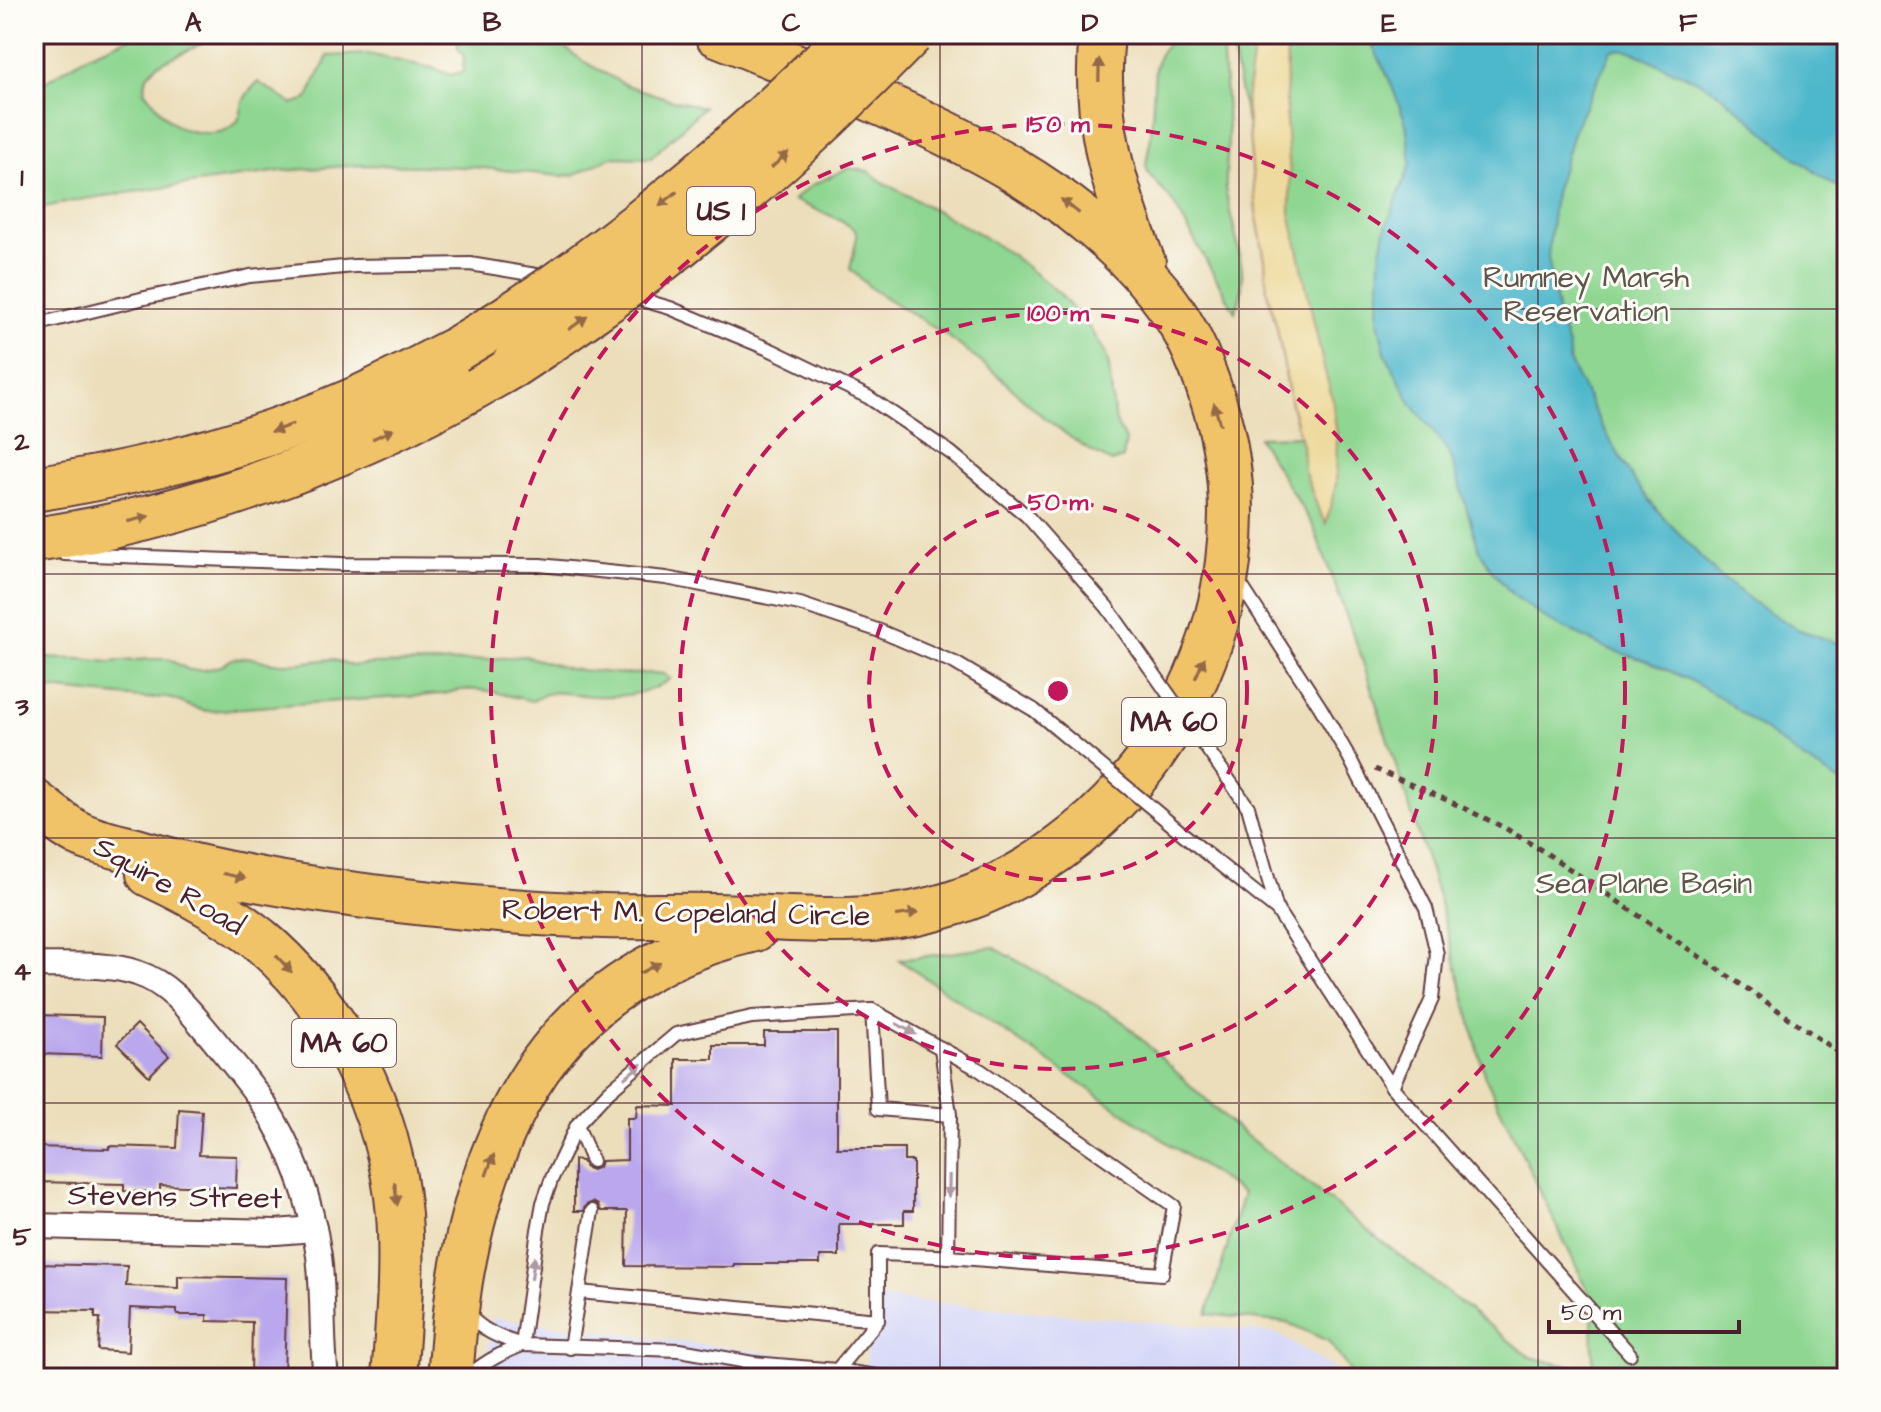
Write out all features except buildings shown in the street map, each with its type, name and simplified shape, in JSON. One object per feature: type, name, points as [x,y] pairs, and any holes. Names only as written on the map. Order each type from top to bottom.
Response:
[{"type":"highway","name":"Robert M. Copeland Circle","points":[[34,802],[78,834],[184,865],[246,879],[349,895],[562,914],[829,921],[907,915],[951,904],[998,884],[1061,847],[1122,793],[1146,766],[1176,719],[1204,660],[1223,597],[1231,528],[1227,457],[1220,421],[1203,369],[1182,322],[1149,281],[1100,231],[1070,205],[1001,162],[900,111],[717,34]]},
{"type":"highway","name":"US 1","points":[[34,489],[124,473],[257,437],[344,404],[455,350],[547,293],[643,220],[745,134],[851,34]]},
{"type":"highway","name":"US 1","points":[[42,547],[99,528],[232,493],[350,449],[463,394],[513,365],[604,305],[687,240],[821,122],[911,34]]},
{"type":"highway","points":[[1102,34],[1100,104],[1108,157],[1122,210],[1149,281]]},
{"type":"highway","name":"Squire Road","points":[[78,834],[127,863],[195,896],[244,927],[294,974],[340,1035],[365,1080],[382,1124],[393,1168],[400,1240],[394,1378]]},
{"type":"highway","name":"MA 60","points":[[450,1378],[458,1294],[476,1211],[491,1162],[519,1099],[553,1048],[575,1023],[619,986],[653,966],[721,938],[753,930],[829,921]]},
{"type":"street","points":[[34,965],[124,969],[150,977],[181,1001],[246,1079],[276,1125],[299,1174],[314,1229],[321,1283],[326,1378]]},
{"type":"street","name":"Stevens Street","points":[[34,1226],[276,1232],[314,1229]]},
{"type":"lane","points":[[34,325],[250,276],[354,266],[470,264],[587,284]]},
{"type":"lane","points":[[601,288],[670,308],[771,350],[868,397],[951,453],[1027,516],[1107,607],[1248,807],[1277,910],[1392,1087],[1630,1354]]},
{"type":"lane","points":[[42,547],[342,564],[540,565],[666,578],[800,604],[880,631],[955,663],[1034,710],[1277,910]]},
{"type":"lane","points":[[1227,564],[1349,757],[1426,908],[1437,954],[1432,999],[1392,1087]]},
{"type":"lane","points":[[522,1345],[543,1203],[577,1125],[609,1091],[676,1034],[752,1017],[872,1010],[980,1070],[1174,1206],[1162,1274],[878,1254],[878,1320],[837,1370]]},
{"type":"lane","points":[[872,1010],[878,1109],[950,1115]]},
{"type":"lane","points":[[941,1048],[950,1115],[948,1257]]},
{"type":"lane","points":[[577,1125],[592,1161]]},
{"type":"lane","points":[[570,1348],[592,1211]]},
{"type":"lane","points":[[579,1292],[878,1320]]},
{"type":"lane","points":[[458,1294],[462,1306],[484,1329],[522,1345],[680,1350],[753,1363],[889,1378]]},
{"type":"lane","points":[[467,1378],[503,1352],[522,1345]]},
{"type":"lane","points":[[751,1378],[753,1363]]},
{"type":"path","points":[[1349,757],[1505,828],[1847,1058]]},
{"type":"shaded area","points":[[871,1297],[1276,1333],[1349,1378],[484,1378],[492,1318],[866,1365]]},
{"type":"green space","points":[[139,34],[218,34],[158,64],[147,76],[144,91],[175,125],[201,133],[219,132],[234,125],[240,117],[246,96],[258,82],[292,104],[307,99],[328,56],[368,54],[450,75],[463,72],[464,56],[458,48],[457,34],[541,34],[626,85],[704,107],[651,158],[611,157],[574,175],[473,167],[361,165],[281,171],[34,209],[34,89],[90,54]]},
{"type":"green space","points":[[1173,34],[1221,34],[1228,128],[1226,190],[1242,267],[1240,298],[1235,312],[1177,209],[1148,173],[1146,164],[1155,68]]},
{"type":"green space","points":[[1229,34],[1847,34],[1847,1378],[1355,1378],[1328,1341],[1288,1323],[1207,1314],[1243,1194],[899,960],[993,947],[1119,1018],[1230,1123],[1530,1357],[1593,1372],[1592,1299],[1485,1077],[1438,896],[1360,653],[1313,526],[1258,437],[1310,436]]},
{"type":"green space","points":[[848,168],[868,171],[884,183],[976,232],[1012,255],[1059,293],[1091,330],[1105,352],[1114,415],[1126,440],[1123,458],[1112,462],[1090,451],[1042,416],[949,337],[872,289],[850,269],[857,237],[855,230],[841,220],[793,200],[812,185]]},
{"type":"green space","points":[[525,656],[569,669],[624,674],[654,673],[664,674],[670,679],[650,690],[615,696],[556,692],[533,701],[470,689],[443,694],[213,711],[167,698],[34,687],[34,658],[110,662],[168,659],[189,670],[204,670],[221,666],[232,659],[248,657],[272,663],[331,659],[352,666]]},
{"type":"sand","points":[[1252,34],[1287,34],[1286,118],[1290,212],[1332,397],[1337,436],[1336,484],[1326,524],[1304,470],[1302,445],[1267,291],[1246,101],[1253,50]]},
{"type":"water","points":[[1367,34],[1847,34],[1847,193],[1806,165],[1709,87],[1636,53],[1612,50],[1574,130],[1555,193],[1548,257],[1570,363],[1633,479],[1656,509],[1716,573],[1756,604],[1797,629],[1847,646],[1847,786],[1800,757],[1723,699],[1687,679],[1647,661],[1608,649],[1547,620],[1512,594],[1492,571],[1479,550],[1452,459],[1412,405],[1385,353],[1378,321],[1380,257],[1385,229],[1411,163],[1406,123]]},
{"type":"park label","name":"Rumney Marsh Reservation","points":[[1586,295]]},
{"type":"park label","name":"Sea Plane Basin","points":[[1644,884]]}]
